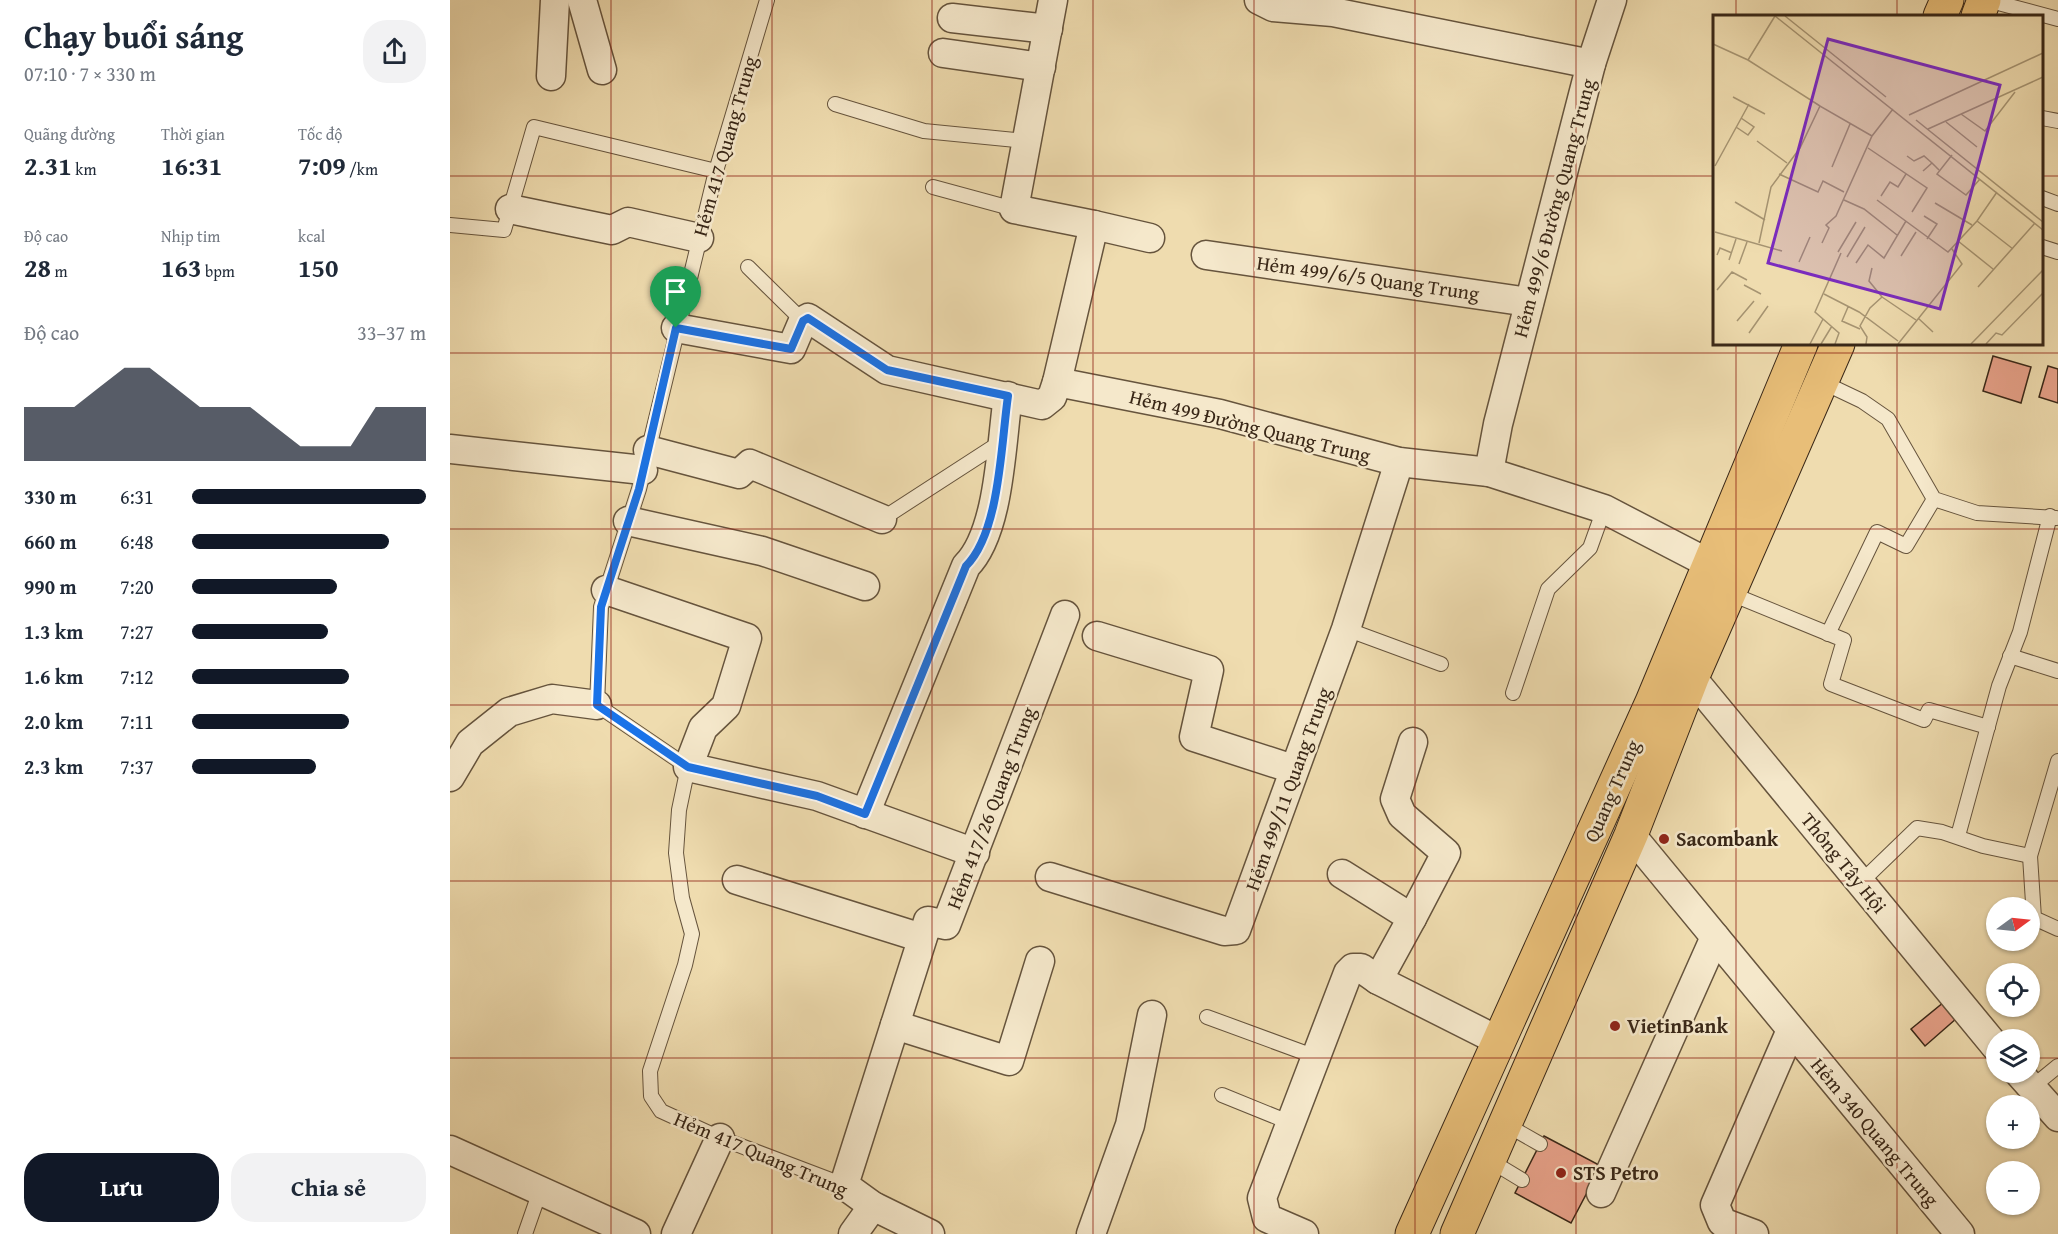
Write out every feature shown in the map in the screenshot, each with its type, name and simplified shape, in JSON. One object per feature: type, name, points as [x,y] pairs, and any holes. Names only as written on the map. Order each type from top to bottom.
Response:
[{"type":"main road","points":[[1940,15],[1947,0]]},
{"type":"main road","points":[[1978,15],[1986,0]]},
{"type":"main road","name":"Quang Trung","points":[[1457,1234],[1631,835],[1681,670],[1708,562],[1801,345]]},
{"type":"main road","name":"Quang Trung","points":[[1412,1234],[1499,1041],[1681,670],[1729,593],[1838,345]]},
{"type":"street","points":[[551,76],[555,0]]},
{"type":"street","points":[[582,0],[602,70]]},
{"type":"street","points":[[1053,0],[1014,209],[1150,238]]},
{"type":"street","name":"Hẻm 499/6 Đường Quang Trung","points":[[1259,0],[1272,7],[1333,12],[1591,64],[1498,424],[1489,472]]},
{"type":"street","points":[[1591,64],[1612,0]]},
{"type":"street","points":[[952,18],[1048,29]]},
{"type":"street","points":[[943,53],[1041,68]]},
{"type":"street","points":[[510,209],[612,230],[628,222],[699,238]]},
{"type":"street","points":[[676,328],[791,349],[803,321],[813,320],[887,370],[1042,405],[1052,396],[1057,382],[1094,225]]},
{"type":"street","name":"Hẻm 499/6/5 Quang Trung","points":[[1206,255],[1529,302]]},
{"type":"street","name":"Hẻm 499 Đường Quang Trung","points":[[1057,382],[1220,414],[1399,462],[1489,472],[1604,509],[1708,562]]},
{"type":"street","points":[[865,814],[966,566],[982,546],[993,502],[1008,396]]},
{"type":"street","points":[[450,449],[645,460],[739,474],[750,464],[882,519]]},
{"type":"street","name":"Hẻm 499/11 Quang Trung","points":[[1050,877],[1224,932],[1236,930],[1346,629],[1399,462]]},
{"type":"street","points":[[628,521],[762,551],[865,586]]},
{"type":"street","points":[[606,590],[747,638],[726,706],[703,728],[688,767],[817,796],[975,853]]},
{"type":"street","name":"Hẻm 417/26 Quang Trung","points":[[922,938],[928,921],[946,926],[1065,615]]},
{"type":"street","points":[[1098,636],[1209,670],[1194,737],[1293,769]]},
{"type":"street","name":"Thông Tây Hội","points":[[1681,670],[1986,1035]]},
{"type":"street","points":[[450,777],[470,743],[509,712],[552,699],[597,705]]},
{"type":"street","points":[[1378,980],[1446,853],[1402,815],[1395,799],[1413,742]]},
{"type":"street","name":"Hẻm 340 Quang Trung","points":[[1631,835],[1960,1234]]},
{"type":"street","points":[[1342,874],[1412,918]]},
{"type":"street","points":[[737,880],[922,938],[844,1185]]},
{"type":"street","points":[[1601,1193],[1715,937]]},
{"type":"street","points":[[895,1025],[1009,1061],[1040,961]]},
{"type":"street","points":[[1304,1234],[1267,1218],[1262,1209],[1262,1198],[1348,973],[1353,968],[1360,968],[1378,980],[1499,1041]]},
{"type":"street","points":[[1091,1234],[1130,1125],[1152,1015]]},
{"type":"street","name":"Hẻm 340 Quang Trung","points":[[1754,1234],[1722,1222],[1715,1205],[1791,1030]]},
{"type":"street","points":[[2027,1083],[2058,1117]]},
{"type":"street","points":[[676,1234],[720,1138]]},
{"type":"street","points":[[450,1150],[636,1234]]},
{"type":"street","name":"Hẻm 417 Quang Trung","points":[[844,1185],[873,1206],[930,1234]]},
{"type":"street","points":[[854,1234],[873,1206]]},
{"type":"lane","name":"Hẻm 417 Quang Trung","points":[[597,705],[601,607],[645,460],[716,171],[767,0]]},
{"type":"lane","points":[[1986,0],[2043,15]]},
{"type":"lane","points":[[2043,15],[2058,19]]},
{"type":"lane","points":[[835,104],[924,131],[1026,141]]},
{"type":"lane","points":[[2043,118],[2058,121]]},
{"type":"lane","points":[[450,225],[504,230],[534,128],[716,171]]},
{"type":"lane","points":[[933,187],[1014,209]]},
{"type":"lane","points":[[2043,198],[2058,204]]},
{"type":"lane","points":[[2043,247],[2058,252]]},
{"type":"lane","points":[[748,267],[803,321]]},
{"type":"lane","points":[[1822,382],[1862,401],[1888,418],[1934,499],[1977,513],[2054,517],[2020,632],[2010,656],[1988,727],[1958,836]]},
{"type":"lane","points":[[882,519],[1002,442]]},
{"type":"lane","points":[[1828,634],[1876,532],[1906,546],[1934,499]]},
{"type":"lane","points":[[1513,693],[1548,590],[1590,548],[1604,509]]},
{"type":"lane","points":[[1729,593],[1843,639],[1845,643],[1831,684],[1924,720],[1929,710],[1988,727]]},
{"type":"lane","points":[[1346,629],[1441,664]]},
{"type":"lane","points":[[2010,656],[2058,671]]},
{"type":"lane","points":[[597,705],[688,767]]},
{"type":"lane","points":[[2058,762],[2054,790],[2030,856],[2034,918],[2058,929]]},
{"type":"lane","name":"Hẻm 417 Quang Trung","points":[[688,767],[679,810],[676,853],[682,898],[692,934],[685,965],[650,1071],[651,1096],[661,1111],[720,1138],[844,1185]]},
{"type":"lane","points":[[1860,883],[1917,828],[1958,836],[1983,846],[2030,856]]},
{"type":"lane","points":[[1207,1017],[1316,1057]]},
{"type":"lane","points":[[2040,1073],[2058,1066]]},
{"type":"lane","points":[[1222,1095],[1292,1124]]},
{"type":"lane","points":[[1505,1124],[1540,1144]]},
{"type":"lane","points":[[1489,1160],[1522,1180]]},
{"type":"lane","points":[[525,1234],[540,1191]]},
{"type":"building","points":[[1993,356],[2031,367],[2021,403],[1983,391]]},
{"type":"building","points":[[2048,366],[2058,369],[2058,403],[2039,397]]},
{"type":"building","points":[[1944,1002],[1957,1018],[1925,1046],[1911,1029]]},
{"type":"building","name":"STS Petro","points":[[1544,1136],[1601,1166],[1571,1223],[1515,1193]]},
{"type":"place","name":"Sacombank","points":[[1664,839]]},
{"type":"place","name":"VietinBank","points":[[1615,1026]]},
{"type":"place","name":"STS Petro","points":[[1561,1173]]},
{"type":"route","points":[[808,318],[887,370],[1008,396],[993,502],[982,546],[966,566],[865,814],[817,796],[688,767],[597,705],[601,607],[639,489],[676,328],[793,349],[803,321],[808,318]]}]
